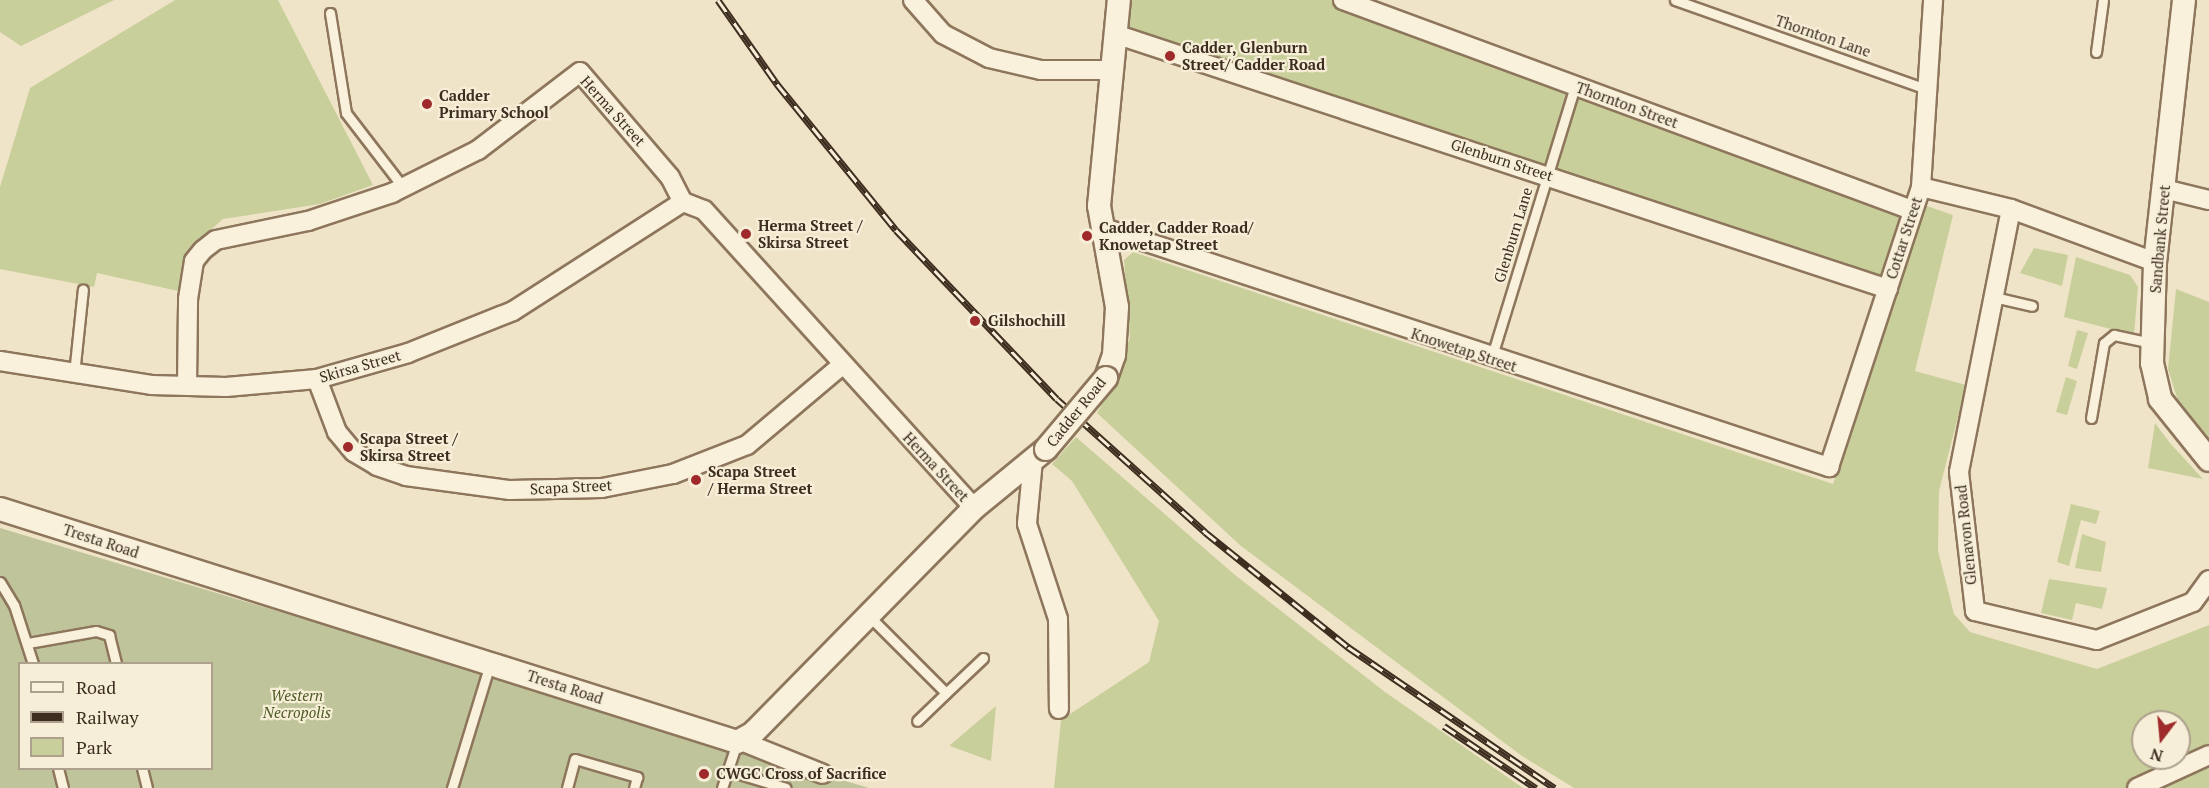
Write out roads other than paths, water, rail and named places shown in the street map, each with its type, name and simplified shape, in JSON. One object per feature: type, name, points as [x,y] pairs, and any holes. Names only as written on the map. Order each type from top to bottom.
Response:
[{"type":"street","name":"Cadder Road","points":[[1059,709],[1058,619],[1027,524],[1040,454],[1106,378],[1114,355],[1117,307],[1101,227],[1111,70],[1119,0]]},
{"type":"street","name":"Thornton Street","points":[[1343,0],[1912,210]]},
{"type":"street","name":"Cottar Street","points":[[1829,467],[1921,188],[1934,0]]},
{"type":"street","name":"Sandbank Street","points":[[2184,0],[2155,262],[2153,382],[2160,399],[2209,460]]},
{"type":"street","points":[[918,2],[943,34],[989,58],[1041,70],[1111,70]]},
{"type":"street","name":"Glenburn Street","points":[[1115,34],[1547,174],[1887,290]]},
{"type":"street","name":"Herma Street","points":[[187,386],[188,299],[194,261],[203,250],[216,240],[308,221],[403,187],[478,150],[580,72],[670,177],[682,202],[704,210],[842,365],[974,508]]},
{"type":"street","points":[[1921,188],[2011,209],[2155,262]]},
{"type":"street","points":[[2164,189],[2209,200]]},
{"type":"street","name":"Skirsa Street","points":[[0,361],[74,376],[187,386],[317,380],[408,353],[513,311],[682,202]]},
{"type":"street","name":"Glenavon Road","points":[[2011,209],[1959,471],[1975,610],[2097,639],[2193,602],[2209,580]]},
{"type":"street","name":"Knowetap Street","points":[[1101,227],[1491,360],[1829,467]]},
{"type":"street","name":"Scapa Street","points":[[317,380],[337,432],[354,453],[377,466],[406,476],[510,490],[602,488],[674,474],[747,445],[842,365]]},
{"type":"street","points":[[823,774],[739,742],[870,617],[974,508],[1040,454]]},
{"type":"street","name":"Tresta Road","points":[[0,509],[739,742]]},
{"type":"street","points":[[2137,788],[2209,755]]},
{"type":"lane","name":"Thornton Lane","points":[[1675,0],[1927,89]]},
{"type":"lane","points":[[2096,52],[2103,0]]},
{"type":"lane","points":[[330,13],[346,113],[403,187]]},
{"type":"lane","name":"Glenburn Lane","points":[[1491,360],[1575,86]]},
{"type":"lane","points":[[74,376],[83,290]]},
{"type":"lane","points":[[1994,297],[2032,306]]},
{"type":"lane","points":[[2091,418],[2104,343],[2114,335],[2154,344]]},
{"type":"lane","points":[[0,582],[28,643],[33,662]]},
{"type":"lane","points":[[870,617],[946,693]]},
{"type":"lane","points":[[28,643],[96,631],[109,636],[116,662]]},
{"type":"lane","points":[[917,721],[983,658]]},
{"type":"lane","points":[[452,788],[490,664]]},
{"type":"lane","points":[[722,788],[739,742]]},
{"type":"lane","points":[[567,788],[575,759],[637,777],[634,788]]},
{"type":"lane","points":[[58,770],[63,788]]},
{"type":"lane","points":[[142,770],[147,788]]},
{"type":"lane","points":[[729,771],[786,788]]},
{"type":"railway","points":[[718,0],[777,84],[896,230],[1057,399],[1205,532],[1348,647],[1555,788]]},
{"type":"railway","points":[[1444,726],[1536,788]]},
{"type":"place","name":"Cadder, Glenburn Street/ Cadder Road","points":[[1170,56]]},
{"type":"place","name":"Cadder Primary School","points":[[427,104]]},
{"type":"place","name":"Herma Street / Skirsa Street","points":[[746,234]]},
{"type":"place","name":"Cadder, Cadder Road/ Knowetap Street","points":[[1087,236]]},
{"type":"place","name":"Gilshochill","points":[[975,321]]},
{"type":"place","name":"Scapa Street / Skirsa Street","points":[[348,447]]},
{"type":"place","name":"Scapa Street / Herma Street","points":[[696,480]]},
{"type":"place","name":"CWGC Cross of Sacrifice","points":[[704,774]]},
{"type":"park label","name":"Western Necropolis","points":[[297,704]]}]
